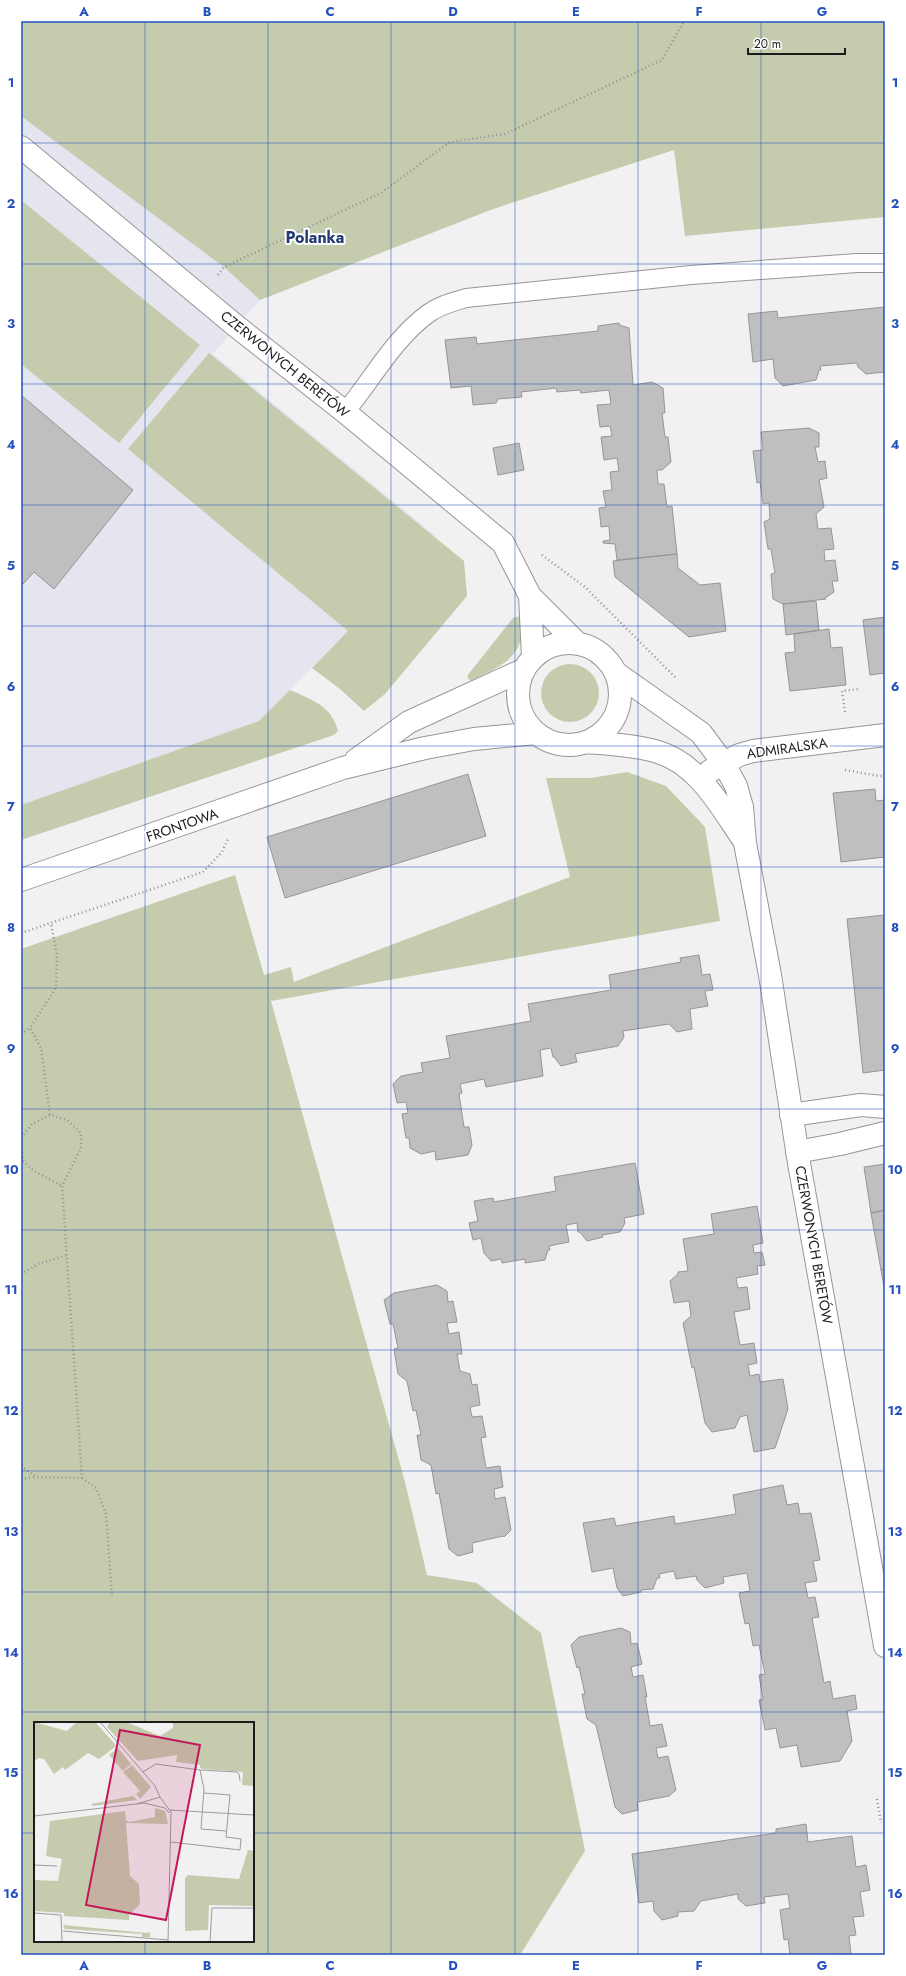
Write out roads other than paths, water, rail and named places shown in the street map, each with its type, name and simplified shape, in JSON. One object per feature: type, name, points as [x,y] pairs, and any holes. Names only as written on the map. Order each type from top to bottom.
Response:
[{"type":"street","name":"CZERWONYCH BERETÓW","points":[[21,147],[236,326],[345,412],[503,543],[530,596],[578,644]]},
{"type":"street","name":"CZERWONYCH BERETÓW","points":[[528,664],[530,596]]},
{"type":"street","points":[[556,644],[578,644],[594,649],[607,659],[616,673],[620,688],[619,705],[612,721],[601,734],[585,742],[568,745],[551,742],[536,733],[524,720],[518,703],[518,686],[528,664],[546,648],[556,644]]},
{"type":"street","name":"FRONTOWA","points":[[343,768],[410,722],[528,664]]},
{"type":"street","name":"CZERWONYCH BERETÓW","points":[[616,673],[701,734],[724,764],[736,786],[742,807],[745,843],[770,975],[797,1152],[885,1646]]},
{"type":"street","name":"FRONTOWA","points":[[21,880],[343,768],[474,738],[536,733]]},
{"type":"street","name":"ADMIRALSKA","points":[[694,774],[710,772],[739,755],[753,750],[885,735]]},
{"type":"street","name":"CZERWONYCH BERETÓW","points":[[585,742],[657,751],[673,758],[694,774],[710,791],[745,843]]},
{"type":"street","points":[[792,1115],[861,1105],[885,1107]]},
{"type":"street","points":[[797,1152],[840,1144],[885,1133]]},
{"type":"lane","points":[[345,412],[365,388],[385,359],[407,333],[429,313],[446,304],[466,298],[691,275],[857,263],[885,263]]},
{"type":"district","name":"Polanka","points":[[315,237]]}]
